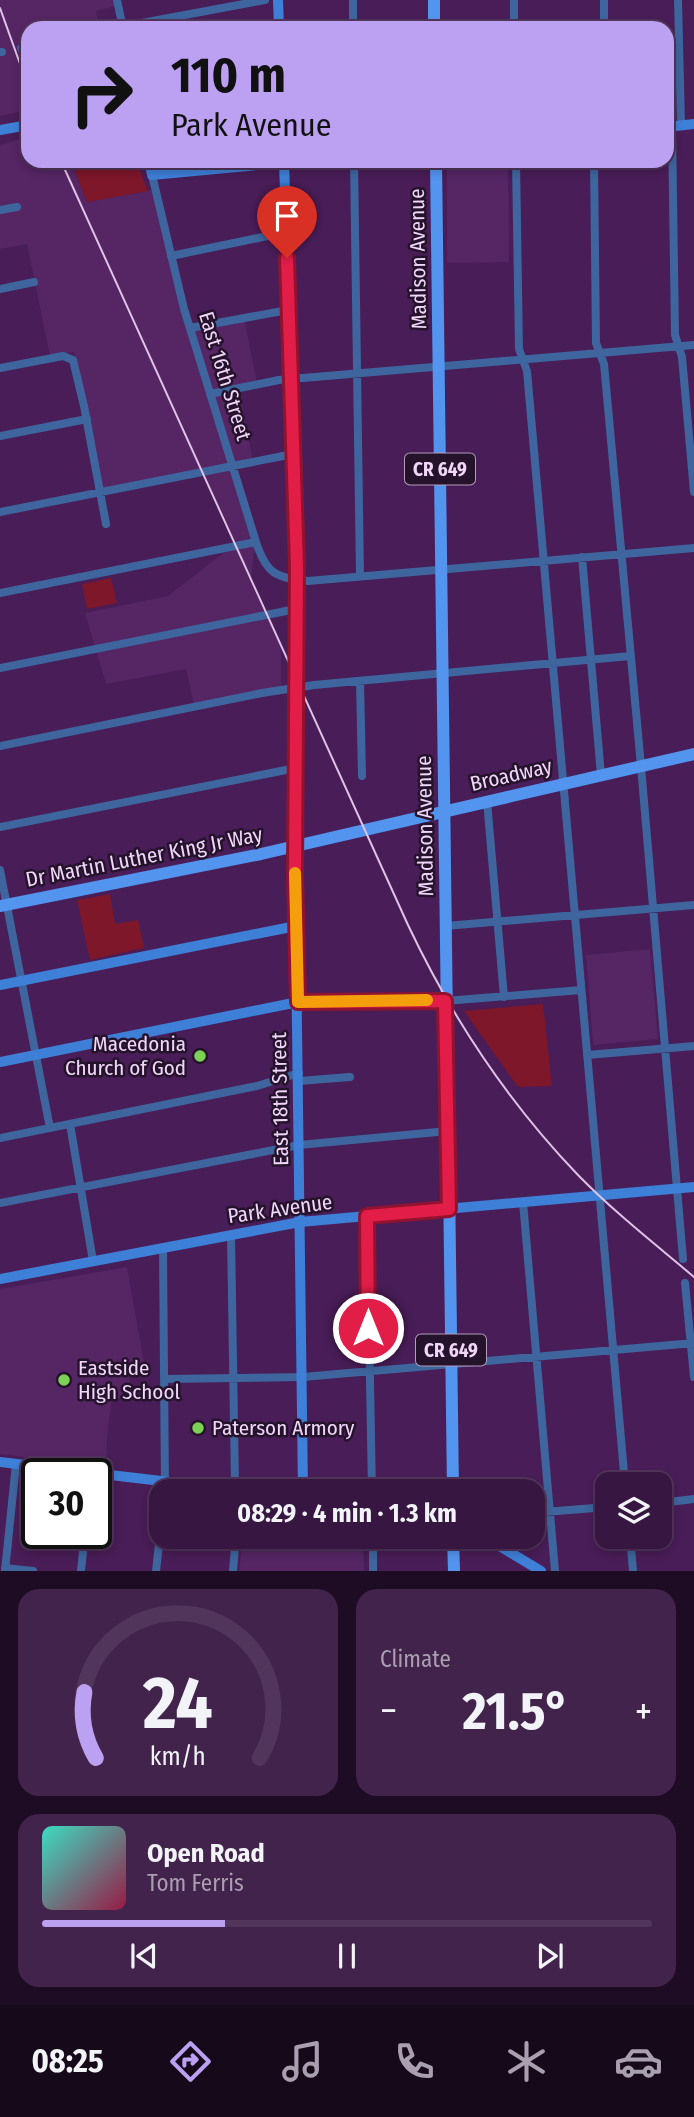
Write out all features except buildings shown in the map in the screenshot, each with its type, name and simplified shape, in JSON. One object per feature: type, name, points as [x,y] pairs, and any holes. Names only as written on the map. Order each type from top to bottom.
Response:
[{"type":"main road","points":[[433,0],[434,21]]},
{"type":"main road","name":"Madison Avenue","points":[[436,168],[453,1479]]},
{"type":"main road","name":"Broadway","points":[[296,845],[694,754]]},
{"type":"main road","name":"Dr Martin Luther King Jr Way","points":[[3,905],[296,845]]},
{"type":"main road","points":[[453,1549],[454,1571]]},
{"type":"street","points":[[117,0],[119,21]]},
{"type":"street","points":[[152,21],[265,0]]},
{"type":"street","points":[[278,0],[279,21]]},
{"type":"street","points":[[352,0],[353,21]]},
{"type":"street","points":[[514,0],[514,21]]},
{"type":"street","points":[[604,0],[604,21]]},
{"type":"street","points":[[674,101],[678,0]]},
{"type":"street","points":[[674,126],[694,124]]},
{"type":"street","points":[[0,130],[21,126]]},
{"type":"street","name":"East 16th Street","points":[[150,168],[190,328],[261,559],[269,570],[296,580]]},
{"type":"street","points":[[152,175],[223,168]]},
{"type":"street","name":"East 18th Street","points":[[284,168],[296,580],[296,926],[303,1479]]},
{"type":"street","points":[[354,168],[360,576]]},
{"type":"street","points":[[516,168],[519,349],[527,371],[624,1472]]},
{"type":"street","points":[[594,168],[596,342],[604,364],[683,1259]]},
{"type":"street","points":[[673,168],[675,335],[682,357],[694,492]]},
{"type":"street","points":[[0,210],[17,207]]},
{"type":"street","points":[[171,256],[287,232]]},
{"type":"street","points":[[0,289],[34,282]]},
{"type":"street","points":[[190,328],[288,310]]},
{"type":"street","points":[[210,394],[290,380],[694,345]]},
{"type":"street","points":[[0,368],[63,356],[73,360],[106,524]]},
{"type":"street","points":[[0,436],[87,419]]},
{"type":"street","points":[[0,512],[293,454]]},
{"type":"street","points":[[0,593],[256,542]]},
{"type":"street","points":[[296,580],[694,548]]},
{"type":"street","points":[[582,557],[601,775]]},
{"type":"street","points":[[0,668],[296,610]]},
{"type":"street","points":[[0,746],[296,688],[631,656]]},
{"type":"street","points":[[360,681],[362,776]]},
{"type":"street","points":[[0,827],[296,768]]},
{"type":"street","points":[[487,801],[504,997]]},
{"type":"street","points":[[0,870],[3,905],[50,1128]]},
{"type":"street","points":[[445,926],[694,905]]},
{"type":"street","points":[[0,985],[296,926]]},
{"type":"street","points":[[0,1062],[298,1002],[445,1001],[582,990]]},
{"type":"street","points":[[587,1055],[694,1046]]},
{"type":"street","points":[[0,1138],[299,1077],[350,1077]]},
{"type":"street","points":[[69,1124],[93,1261]]},
{"type":"street","points":[[0,1203],[299,1145],[449,1131]]},
{"type":"street","name":"Park Avenue","points":[[0,1279],[300,1223],[694,1187]]},
{"type":"street","points":[[523,1202],[555,1571]]},
{"type":"street","points":[[367,1216],[372,1479]]},
{"type":"street","points":[[231,1235],[239,1479]]},
{"type":"street","points":[[163,1248],[166,1479]]},
{"type":"street","points":[[685,1283],[693,1344],[694,1377]]},
{"type":"street","points":[[164,1379],[303,1377],[693,1344]]},
{"type":"street","points":[[0,1462],[21,1465]]},
{"type":"street","points":[[16,1464],[5,1569],[33,1571]]},
{"type":"street","points":[[112,1477],[149,1483]]},
{"type":"street","points":[[672,1502],[694,1499]]},
{"type":"street","points":[[545,1512],[595,1508]]},
{"type":"street","points":[[81,1571],[83,1549]]},
{"type":"street","points":[[156,1571],[158,1549]]},
{"type":"street","points":[[233,1571],[235,1549]]},
{"type":"street","points":[[373,1549],[373,1571]]},
{"type":"street","points":[[505,1549],[541,1571]]},
{"type":"street","points":[[631,1549],[633,1571]]},
{"type":"shaded area","points":[[0,0],[118,0],[119,5],[96,11],[98,21],[21,21],[21,112],[0,116]]},
{"type":"shaded area","points":[[21,139],[21,168],[74,168],[87,202],[157,189],[191,327],[244,317],[257,384],[239,389],[253,461],[234,465],[255,541],[251,580],[281,645],[281,690],[194,706],[186,669],[106,684],[85,613],[168,596],[235,544],[204,472],[99,492],[74,352],[50,356],[27,244],[0,249],[0,145]]},
{"type":"shaded area","points":[[74,168],[139,168],[148,191],[87,202]]},
{"type":"shaded area","points":[[447,168],[508,168],[509,262],[447,263]]},
{"type":"shaded area","points":[[111,578],[117,603],[87,609],[82,584]]},
{"type":"shaded area","points":[[110,894],[115,924],[138,920],[144,948],[90,960],[77,900]]},
{"type":"shaded area","points":[[650,949],[658,1039],[593,1045],[586,955]]},
{"type":"shaded area","points":[[543,1004],[552,1086],[518,1087],[464,1011]]},
{"type":"shaded area","name":"Eastside High School","points":[[127,1267],[144,1363],[129,1364],[129,1398],[112,1398],[106,1458],[33,1458],[0,1454],[0,1289]]},
{"type":"shaded area","points":[[242,1549],[363,1549],[364,1571],[239,1571]]},
{"type":"railway","points":[[0,8],[21,66]]},
{"type":"railway","points":[[64,168],[408,925],[443,992],[483,1057],[552,1147],[606,1202],[694,1277]]},
{"type":"slow traffic","points":[[295,873],[298,1002],[427,1000]]},
{"type":"place","name":"Macedonia Church of God","points":[[200,1056]]},
{"type":"place","name":"Eastside High School","points":[[64,1380]]},
{"type":"place","name":"Paterson Armory","points":[[198,1428]]},
{"type":"route","points":[[287,258],[297,566],[295,873],[298,1002],[445,1001],[449,1209],[367,1216],[368,1328]]}]
